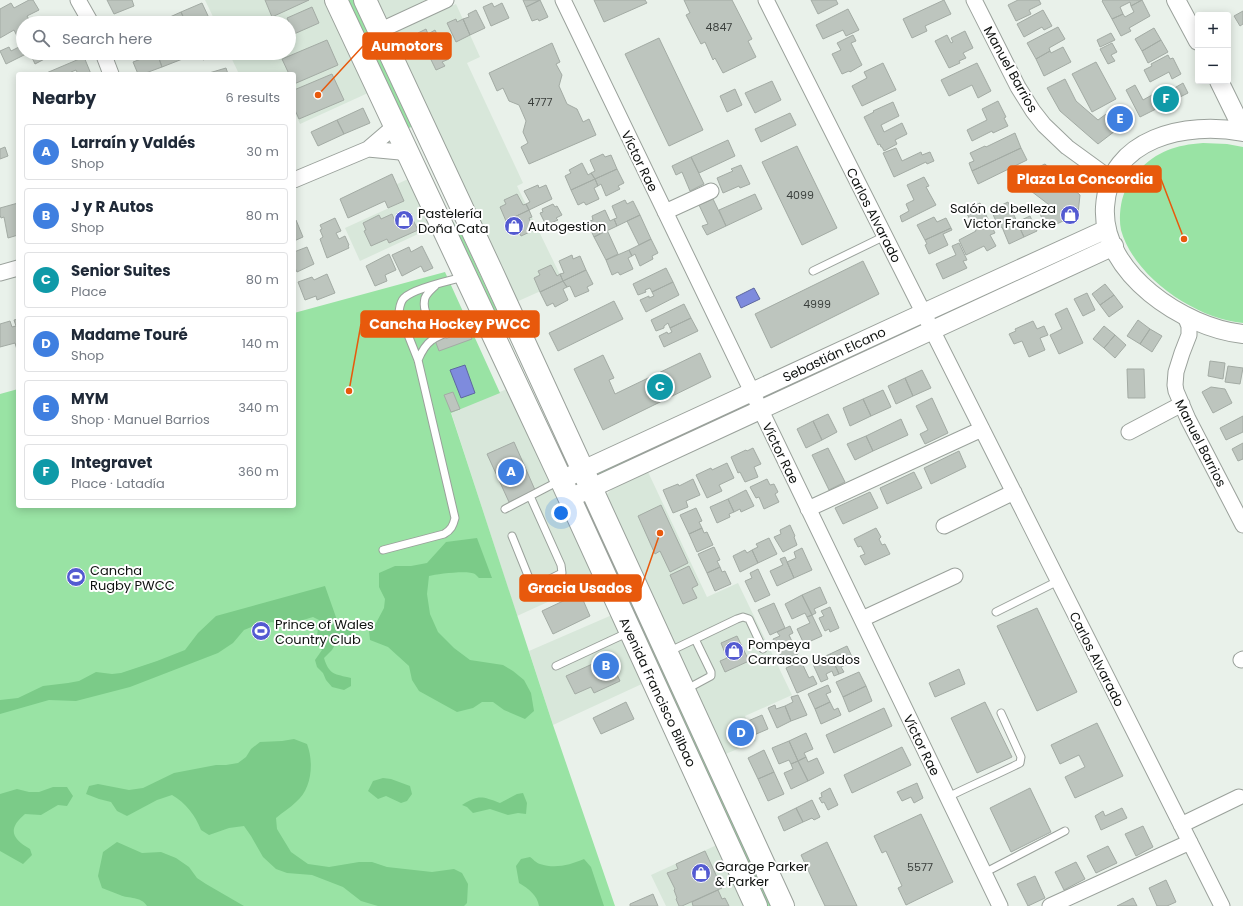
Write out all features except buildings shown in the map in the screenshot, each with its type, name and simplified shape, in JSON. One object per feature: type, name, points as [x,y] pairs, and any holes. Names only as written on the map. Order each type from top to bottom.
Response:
[{"type":"main road","name":"Avenida Francisco Bilbao","points":[[336,0],[566,489],[756,906]]},
{"type":"main road","name":"Avenida Francisco Bilbao","points":[[365,0],[438,155],[783,906]]},
{"type":"main road","points":[[395,128],[412,130],[438,155]]},
{"type":"street","points":[[78,0],[86,16]]},
{"type":"street","points":[[379,31],[446,0]]},
{"type":"street","name":"Víctor Rae","points":[[563,0],[1000,906]]},
{"type":"street","name":"Carlos Alvarado","points":[[766,0],[1222,906]]},
{"type":"street","name":"Manuel Barrios","points":[[974,0],[1018,87],[1033,111],[1044,125],[1067,146],[1111,179]]},
{"type":"street","points":[[1176,0],[1195,35]]},
{"type":"street","points":[[106,60],[110,72]]},
{"type":"street","points":[[1220,84],[1243,131]]},
{"type":"street","points":[[296,179],[368,149],[389,131],[395,128]]},
{"type":"street","points":[[1243,131],[1220,128],[1201,128],[1171,132],[1142,145],[1134,150],[1111,179],[1105,208],[1108,229],[1114,246],[1126,268],[1140,284],[1160,301],[1185,316],[1209,327],[1243,334]]},
{"type":"street","points":[[368,149],[400,152],[409,157]]},
{"type":"street","points":[[665,212],[711,191]]},
{"type":"street","name":"Sebastián Elcano","points":[[566,489],[752,392],[1108,229]]},
{"type":"street","name":"Sebastián Elcano","points":[[587,479],[761,410],[1114,246]]},
{"type":"street","points":[[0,273],[16,269]]},
{"type":"street","points":[[1185,316],[1189,326],[1189,335],[1198,330],[1209,327]]},
{"type":"street","name":"Manuel Barrios","points":[[1189,335],[1176,372],[1176,391],[1243,525]]},
{"type":"street","points":[[1129,432],[1182,404]]},
{"type":"street","points":[[808,509],[982,429]]},
{"type":"street","points":[[944,526],[1014,492]]},
{"type":"street","points":[[862,619],[955,576]]},
{"type":"street","points":[[1181,825],[1239,797]]},
{"type":"street","points":[[1050,906],[1190,842]]},
{"type":"lane","points":[[813,270],[884,236]]},
{"type":"lane","points":[[383,550],[444,534],[449,532],[454,526],[454,518],[418,360],[399,312],[400,304],[405,297],[412,292],[465,276]]},
{"type":"lane","points":[[437,285],[426,296],[425,309],[432,324],[446,334]]},
{"type":"lane","points":[[418,360],[422,351],[429,343],[446,334],[487,322]]},
{"type":"lane","points":[[505,509],[530,496],[566,489]]},
{"type":"lane","points":[[512,536],[531,583],[534,585],[540,584],[562,573],[561,565],[530,496]]},
{"type":"lane","points":[[996,612],[1058,581]]},
{"type":"lane","points":[[666,653],[695,638],[743,617],[749,619],[763,649]]},
{"type":"lane","points":[[556,666],[630,631]]},
{"type":"lane","points":[[684,690],[711,676],[711,672],[695,638]]},
{"type":"lane","points":[[948,797],[1020,763],[1022,757],[1001,713]]},
{"type":"lane","points":[[984,873],[1065,831]]},
{"type":"shaded area","points":[[205,0],[325,0],[368,93],[300,124],[296,115],[296,72],[238,72],[232,60],[296,60],[296,16],[213,16]]},
{"type":"shaded area","points":[[375,0],[429,0],[388,18],[384,17]]},
{"type":"shaded area","points":[[456,4],[480,57],[467,63],[523,183],[517,186],[563,281],[514,303],[394,39],[395,34],[400,30]]},
{"type":"shaded area","points":[[408,179],[431,228],[360,261],[345,228],[400,203],[393,186]]},
{"type":"shaded area","points":[[507,389],[596,580],[517,616],[451,412]]},
{"type":"shaded area","points":[[648,472],[707,597],[738,583],[792,695],[745,716],[756,741],[721,756],[606,495],[612,489]]},
{"type":"shaded area","points":[[612,615],[644,683],[553,725],[529,651]]},
{"type":"shaded area","points":[[719,844],[748,906],[666,906],[651,875]]},
{"type":"green space","points":[[347,0],[354,0],[412,125],[410,128],[403,123]]},
{"type":"green space","points":[[1203,143],[1227,144],[1243,147],[1243,323],[1225,320],[1206,313],[1169,293],[1139,264],[1128,247],[1121,230],[1120,215],[1122,200],[1128,184],[1138,171],[1152,158],[1168,150],[1184,145]]},
{"type":"green space","points":[[444,209],[461,233],[511,341],[486,304]]},
{"type":"green space","name":"Prince of Wales Country Club","points":[[445,272],[500,393],[451,413],[553,725],[615,906],[0,906],[0,394],[16,390],[16,508],[296,508],[296,312]]},
{"type":"green space","points":[[908,327],[911,335],[770,396],[770,392]]},
{"type":"green space","points":[[740,406],[743,409],[598,475],[599,471]]},
{"type":"green space","points":[[583,500],[585,500],[629,598],[773,906],[767,906],[584,511]]},
{"type":"green space","points":[[477,538],[492,578],[479,578],[475,574],[466,572],[445,573],[429,576],[427,594],[430,614],[438,632],[454,648],[470,660],[503,665],[524,680],[531,693],[534,711],[525,719],[504,710],[493,702],[482,702],[473,708],[457,712],[419,691],[412,680],[409,666],[388,647],[370,640],[369,631],[375,625],[384,608],[385,599],[379,587],[379,573],[395,566],[411,566],[427,563],[446,542]]},
{"type":"green space","points":[[325,586],[337,620],[347,622],[356,634],[353,637],[342,635],[332,650],[324,658],[328,668],[333,673],[351,678],[351,686],[344,690],[332,687],[317,667],[315,660],[322,650],[318,646],[317,636],[319,620],[313,617],[280,625],[272,622],[254,626],[244,630],[233,643],[218,653],[130,687],[76,701],[49,700],[0,714],[0,700],[18,698],[43,686],[79,681],[96,672],[112,674],[121,673],[157,661],[185,650],[198,633],[216,616]]},
{"type":"green space","points":[[294,739],[307,744],[311,767],[308,783],[301,797],[276,818],[277,829],[291,852],[308,864],[329,867],[359,862],[372,862],[387,867],[432,872],[454,869],[462,873],[468,884],[467,903],[464,906],[378,906],[361,901],[343,887],[312,875],[287,873],[276,869],[263,857],[244,826],[229,828],[209,835],[201,830],[193,814],[186,806],[172,795],[157,800],[127,816],[117,811],[111,802],[86,794],[89,786],[98,784],[129,790],[143,788],[174,773],[216,765],[238,763],[260,742]]},
{"type":"green space","points":[[383,778],[391,779],[410,786],[412,794],[407,801],[401,803],[386,796],[378,799],[368,791],[373,781]]},
{"type":"green space","points":[[53,787],[67,787],[73,796],[67,806],[58,805],[41,815],[25,814],[19,819],[14,829],[16,837],[30,849],[32,855],[23,864],[0,851],[0,794],[17,789],[29,792],[39,792]]},
{"type":"green space","points":[[523,793],[527,803],[526,814],[518,813],[508,815],[490,809],[473,813],[467,807],[462,805],[476,798],[484,798],[500,803],[517,794]]},
{"type":"green space","points":[[117,842],[142,853],[161,852],[176,858],[189,867],[197,878],[244,906],[147,906],[138,899],[123,896],[102,888],[98,876],[103,852]]},
{"type":"green space","points":[[530,857],[536,862],[551,866],[568,865],[584,859],[591,867],[604,906],[539,906],[532,893],[519,883],[516,866],[521,859]]},
{"type":"water","points":[[754,288],[760,299],[741,308],[736,297]]},
{"type":"water","points":[[465,365],[475,393],[461,398],[450,370]]},
{"type":"place","name":"Aumotors","points":[[318,95]]},
{"type":"place","name":"Integravet","points":[[1166,99]]},
{"type":"place","name":"MYM","points":[[1120,119]]},
{"type":"place","name":"Salón de belleza Victor Francke","points":[[1070,215]]},
{"type":"place","name":"Pastelería Doña Cata","points":[[404,220]]},
{"type":"place","name":"Autogestion","points":[[514,226]]},
{"type":"place","name":"Plaza La Concordia","points":[[1184,239]]},
{"type":"place","name":"Senior Suites","points":[[660,387]]},
{"type":"place","name":"Cancha Hockey PWCC","points":[[349,391]]},
{"type":"place","name":"Larraín y Valdés","points":[[511,472]]},
{"type":"place","name":"Gracia Usados","points":[[660,533]]},
{"type":"place","name":"Cancha Rugby PWCC","points":[[76,577]]},
{"type":"place","name":"Prince of Wales Country Club","points":[[261,631]]},
{"type":"place","name":"Pompeya Carrasco Usados","points":[[734,651]]},
{"type":"place","name":"J y R Autos","points":[[606,666]]},
{"type":"place","name":"Madame Touré","points":[[741,733]]},
{"type":"place","name":"Garage Parker & Parker","points":[[701,873]]}]
